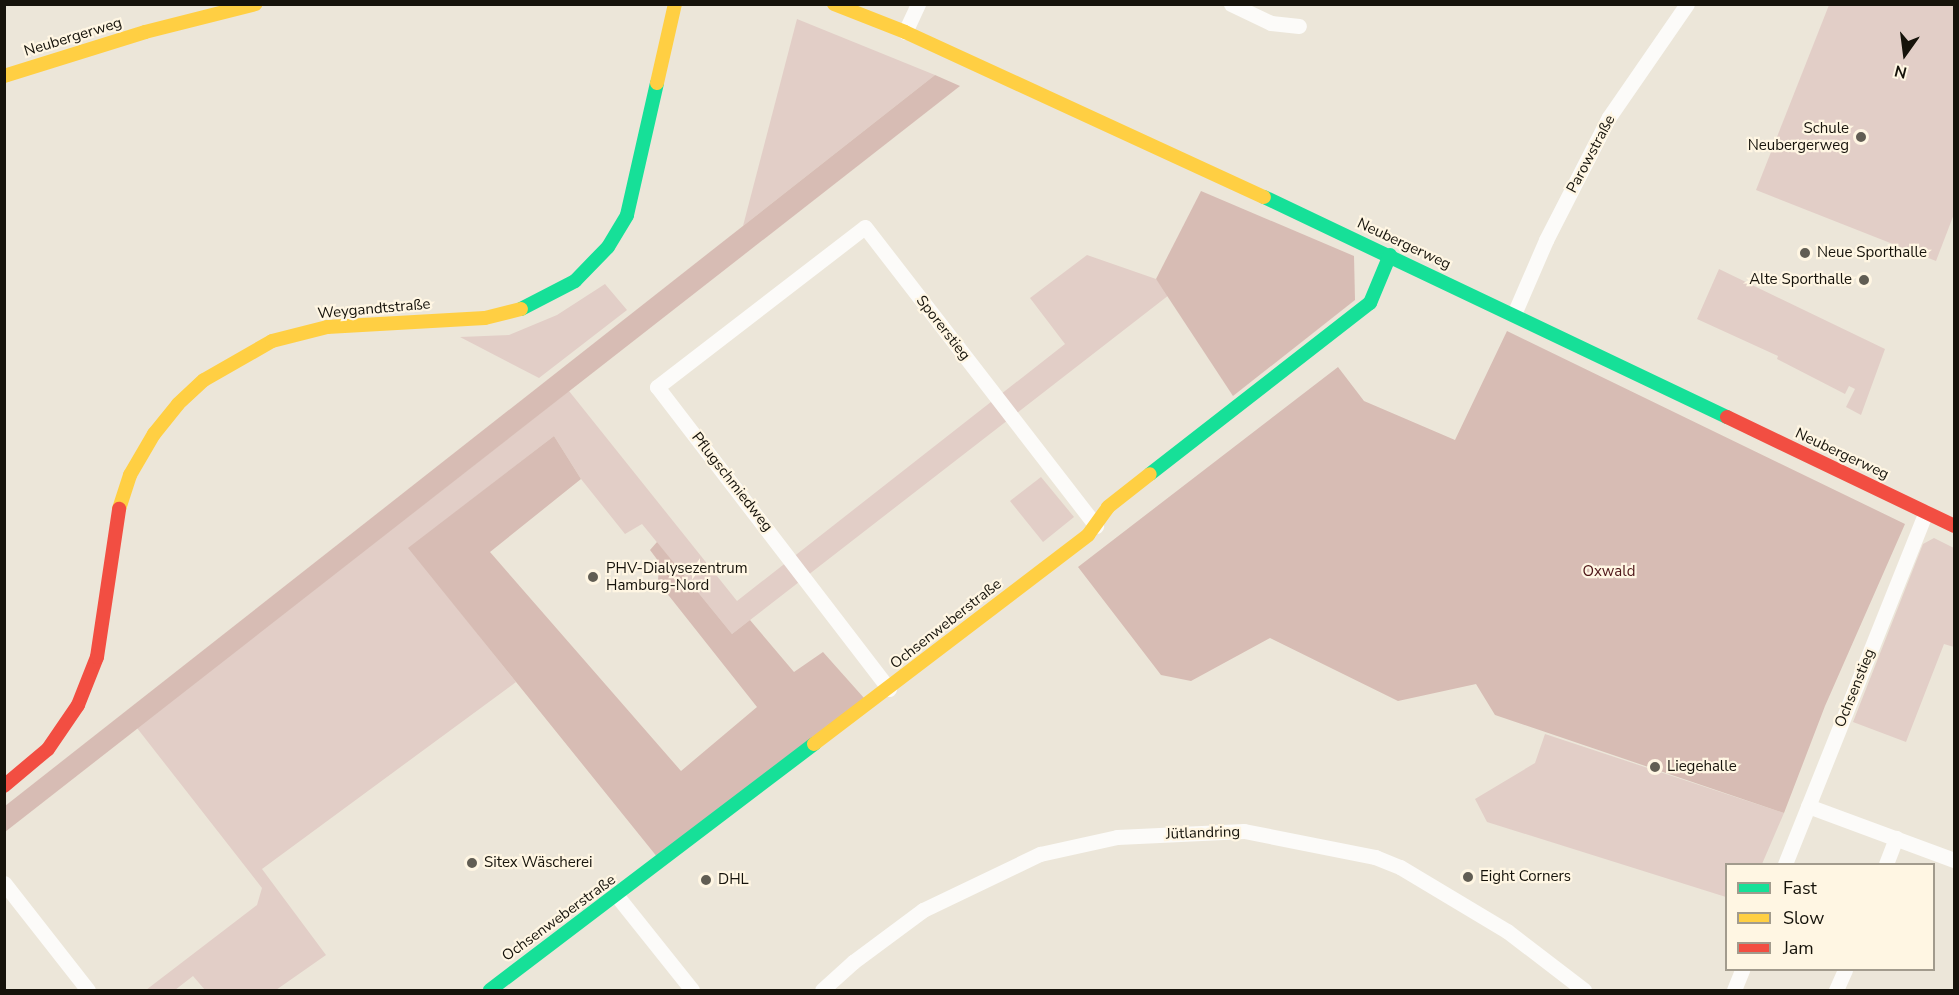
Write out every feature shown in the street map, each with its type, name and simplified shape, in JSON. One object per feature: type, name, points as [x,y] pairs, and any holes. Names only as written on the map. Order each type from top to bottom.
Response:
[{"type":"street","name":"Neubergerweg","points":[[4,76],[145,32],[256,4]]},
{"type":"street","name":"Weygandtstraße","points":[[4,786],[48,749],[78,705],[97,657],[116,518],[130,475],[154,435],[178,404],[204,380],[272,341],[327,327],[485,318],[532,306],[575,281],[608,247],[627,215],[675,4]]},
{"type":"street","name":"Neubergerweg","points":[[834,4],[905,32],[1390,255],[1954,526]]},
{"type":"street","points":[[905,32],[918,4]]},
{"type":"street","points":[[1231,4],[1271,23],[1299,26]]},
{"type":"street","name":"Parowstraße","points":[[1514,314],[1546,240],[1609,117],[1687,4]]},
{"type":"street","name":"Sporerstieg","points":[[768,304],[865,227],[1096,526]]},
{"type":"street","name":"Ochsenweberstraße","points":[[490,990],[617,896],[823,735],[889,689],[1096,526],[1108,507],[1370,303],[1390,255]]},
{"type":"street","name":"Pflugschmiedweg","points":[[768,304],[657,387],[889,689]]},
{"type":"street","name":"Ochsenstieg","points":[[1785,863],[1926,512]]},
{"type":"street","points":[[1808,806],[1954,860]]},
{"type":"street","name":"Jütlandring","points":[[822,990],[853,962],[923,910],[1040,854],[1117,837],[1244,831],[1375,856],[1400,867],[1507,931],[1584,990]]},
{"type":"street","points":[[1886,863],[1896,838]]},
{"type":"street","points":[[8,887],[88,990]]},
{"type":"street","points":[[617,896],[692,990]]},
{"type":"street","points":[[1734,990],[1741,971]]},
{"type":"shaded area","points":[[1829,5],[1954,5],[1954,214],[1936,261],[1756,190]]},
{"type":"shaded area","points":[[797,19],[935,75],[743,226]]},
{"type":"shaded area","points":[[1087,255],[1156,279],[1169,295],[732,634],[642,524],[625,534],[581,479],[554,436],[409,548],[516,682],[262,869],[326,955],[276,990],[205,990],[193,976],[175,990],[146,990],[257,905],[262,888],[137,728],[569,391],[737,601],[1065,344],[1030,298]]},
{"type":"shaded area","points":[[1719,269],[1885,349],[1861,415],[1846,407],[1855,389],[1849,386],[1845,394],[1777,359],[1778,356],[1697,319]]},
{"type":"shaded area","points":[[605,284],[627,310],[539,378],[460,337],[509,335],[557,315]]},
{"type":"shaded area","points":[[1041,477],[1074,517],[1043,542],[1010,501]]},
{"type":"shaded area","points":[[1934,538],[1954,548],[1954,647],[1944,644],[1906,742],[1853,722],[1923,544]]},
{"type":"shaded area","points":[[1545,734],[1784,813],[1762,863],[1725,863],[1725,897],[1487,822],[1475,799],[1535,763]]},
{"type":"green space","points":[[935,75],[960,86],[5,832],[5,806]]},
{"type":"green space","points":[[1201,191],[1354,256],[1355,300],[1233,396],[1156,279]]},
{"type":"green space","name":"Oxwald","points":[[1507,331],[1905,524],[1825,706],[1784,813],[1495,715],[1476,684],[1398,701],[1270,638],[1191,681],[1161,675],[1078,567],[1338,367],[1364,401],[1455,440]]},
{"type":"green space","points":[[554,436],[581,479],[490,552],[681,771],[757,707],[658,582],[659,562],[650,550],[657,542],[732,634],[750,620],[794,672],[823,652],[864,698],[658,858],[408,548]]},
{"type":"traffic: fast","points":[[521,309],[575,281],[608,247],[627,215],[657,83]]},
{"type":"traffic: fast","points":[[1264,197],[1727,417]]},
{"type":"traffic: fast","points":[[1150,474],[1370,303],[1390,255]]},
{"type":"traffic: fast","points":[[490,990],[814,744]]},
{"type":"traffic: slow","points":[[4,76],[145,32],[256,4]]},
{"type":"traffic: slow","points":[[657,83],[675,4]]},
{"type":"traffic: slow","points":[[834,4],[905,32],[1264,197]]},
{"type":"traffic: slow","points":[[119,509],[130,475],[154,434],[178,404],[204,380],[272,341],[327,327],[485,318],[521,309]]},
{"type":"traffic: slow","points":[[814,744],[1088,535],[1108,507],[1150,474]]},
{"type":"traffic: jam","points":[[1727,417],[1954,526]]},
{"type":"traffic: jam","points":[[4,786],[48,749],[78,705],[97,657],[119,509]]},
{"type":"place","name":"Schule Neubergerweg","points":[[1861,137]]},
{"type":"place","name":"Neue Sporthalle","points":[[1805,253]]},
{"type":"place","name":"Alte Sporthalle","points":[[1864,280]]},
{"type":"place","name":"PHV-Dialysezentrum Hamburg-Nord","points":[[593,577]]},
{"type":"place","name":"Liegehalle","points":[[1655,767]]},
{"type":"place","name":"Sitex Wäscherei","points":[[472,863]]},
{"type":"place","name":"Eight Corners","points":[[1468,877]]},
{"type":"place","name":"DHL","points":[[706,880]]}]
